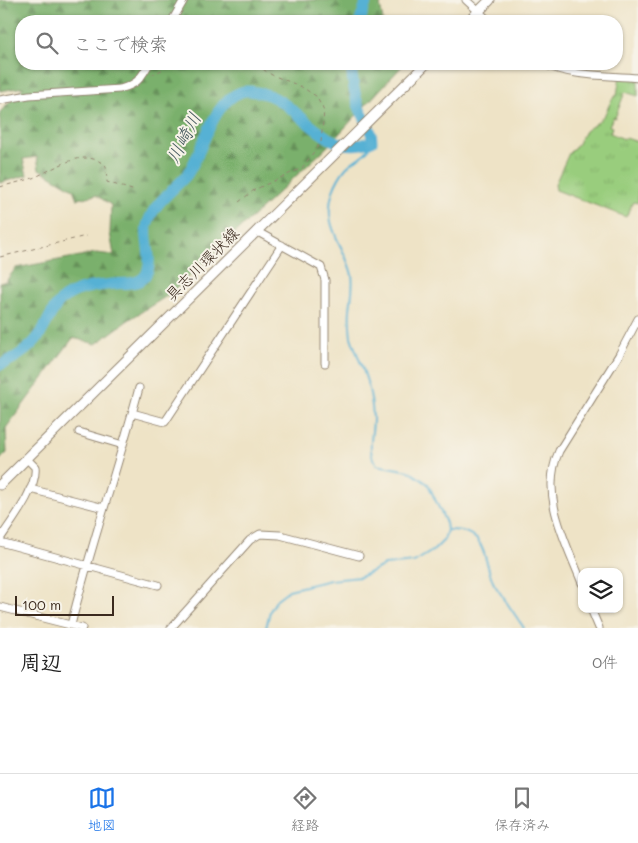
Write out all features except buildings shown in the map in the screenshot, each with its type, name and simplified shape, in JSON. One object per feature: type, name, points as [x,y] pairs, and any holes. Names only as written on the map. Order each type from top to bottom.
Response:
[{"type":"main road","points":[[475,15],[490,0]]},
{"type":"main road","name":"具志川環状線","points":[[0,485],[420,70]]},
{"type":"street","points":[[175,15],[184,0]]},
{"type":"street","points":[[466,0],[482,15]]},
{"type":"street","points":[[0,100],[29,95],[111,90],[134,85],[145,70]]},
{"type":"street","points":[[563,70],[581,74],[638,78]]},
{"type":"street","points":[[256,231],[321,267],[325,280],[325,363]]},
{"type":"street","points":[[132,413],[165,422],[282,245]]},
{"type":"street","points":[[578,573],[555,508],[551,484],[554,463],[619,355],[638,319]]},
{"type":"street","points":[[71,625],[86,565],[139,388]]},
{"type":"street","points":[[78,432],[122,445]]},
{"type":"street","points":[[27,459],[36,467],[36,473],[30,489],[0,541],[158,585]]},
{"type":"street","points":[[30,489],[104,508]]},
{"type":"street","points":[[170,628],[250,540],[260,534],[280,535],[359,556]]},
{"type":"street","points":[[0,607],[82,628]]},
{"type":"street","points":[[593,613],[599,628]]},
{"type":"path","points":[[143,74],[154,74],[162,70]]},
{"type":"path","points":[[239,202],[254,190],[302,168],[321,142],[324,111],[316,96],[300,86],[264,70]]},
{"type":"path","points":[[0,187],[32,178],[75,159],[94,159],[106,166],[107,182],[134,191]]},
{"type":"path","points":[[0,257],[86,236]]},
{"type":"green space","points":[[0,0],[383,0],[380,5],[382,15],[15,15],[15,70],[398,70],[327,147],[170,294],[127,321],[96,344],[73,338],[6,428],[7,453],[0,460],[0,283],[6,281],[16,268],[96,253],[114,255],[110,233],[111,205],[96,195],[77,199],[73,189],[39,169],[37,157],[23,159],[27,175],[0,183],[0,112],[24,87],[0,91]]},
{"type":"green space","points":[[620,76],[638,78],[638,96],[625,92],[615,118],[613,117],[609,126],[612,127],[610,133],[638,142],[638,203],[633,202],[626,217],[556,190],[555,184],[569,153],[577,145],[585,131],[598,122],[605,114],[612,99],[617,95]]},
{"type":"waterway","name":"川崎川","points":[[362,15],[367,0]]},
{"type":"waterway","name":"川崎川","points":[[0,365],[17,356],[31,345],[39,336],[54,309],[62,299],[83,289],[102,285],[133,283],[143,278],[149,267],[146,232],[153,211],[186,176],[215,117],[230,98],[247,91],[272,96],[324,136],[354,145],[372,141],[369,127],[356,97],[352,70]]},
{"type":"waterway","points":[[266,628],[270,611],[277,599],[289,590],[330,580],[360,577],[385,565],[414,562],[434,550],[444,540],[447,530],[446,523],[428,484],[409,471],[377,465],[372,455],[373,419],[371,396],[351,337],[352,275],[349,264],[335,235],[330,215],[330,204],[338,179],[346,168],[368,150],[372,141]]},
{"type":"waterway","points":[[447,530],[460,531],[470,534],[477,539],[485,555],[494,584],[524,628]]}]
